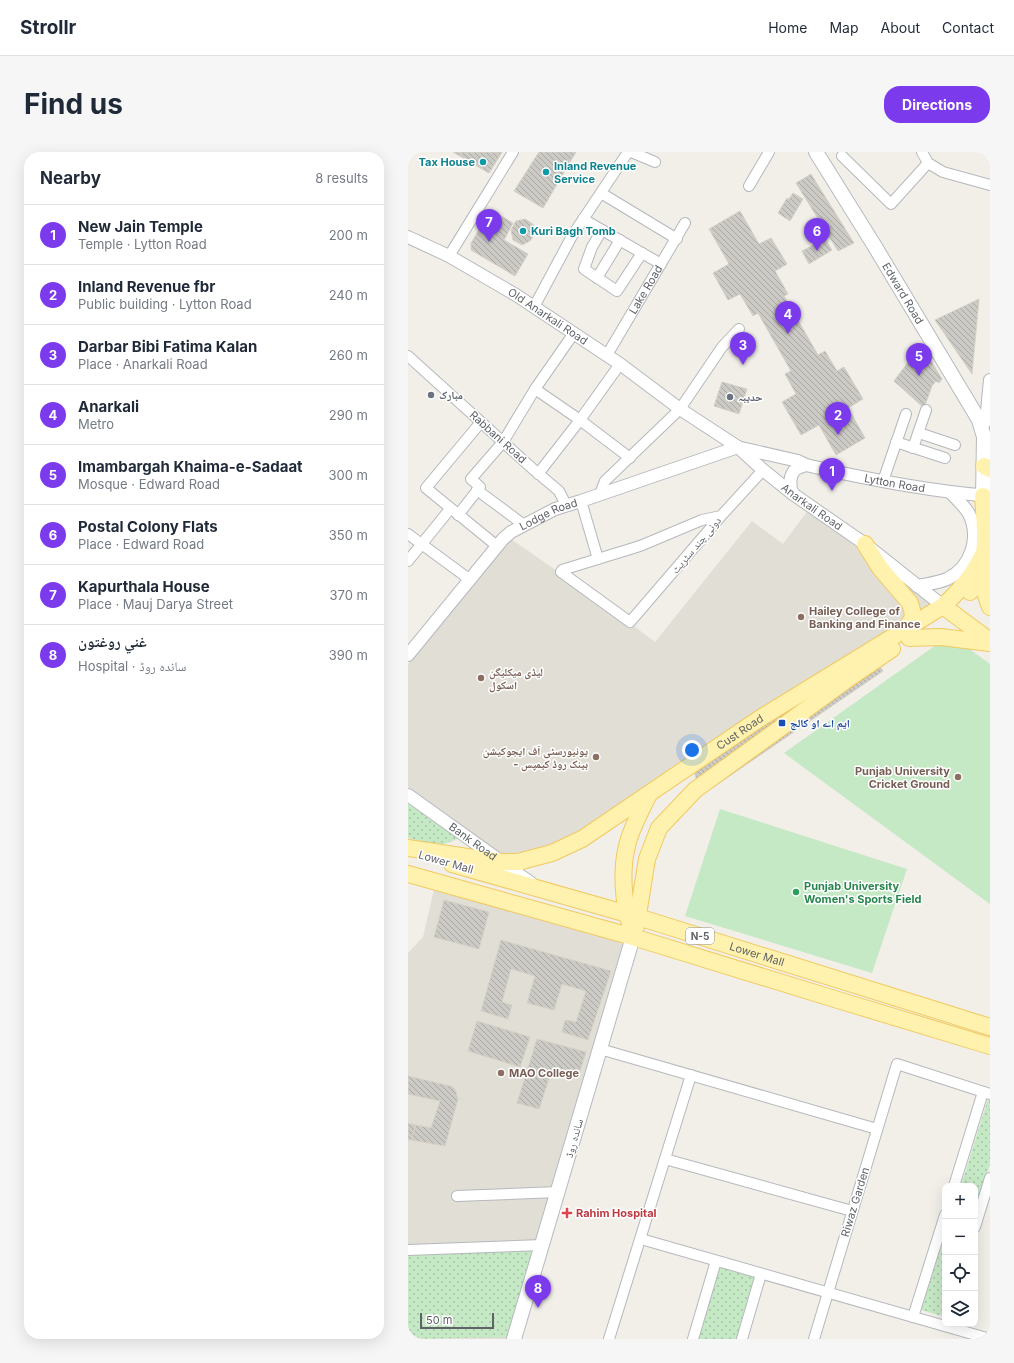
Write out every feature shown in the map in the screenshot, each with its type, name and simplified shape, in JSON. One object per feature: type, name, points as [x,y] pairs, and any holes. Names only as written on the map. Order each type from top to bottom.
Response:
[{"type":"main road","name":"Edward Road","points":[[816,152],[974,411],[983,431]]},
{"type":"main road","points":[[983,431],[987,468],[986,496],[988,544],[985,591],[990,607]]},
{"type":"main road","points":[[865,544],[880,568],[910,603],[913,614],[908,633],[990,642]]},
{"type":"main road","name":"Cust Road","points":[[947,608],[956,594],[976,570],[988,544]]},
{"type":"main road","name":"Cust Road","points":[[408,848],[500,862],[518,862],[552,853],[582,839],[759,720],[908,633],[947,608],[987,575]]},
{"type":"main road","points":[[947,608],[990,642]]},
{"type":"main road","name":"Cust Road","points":[[633,915],[647,859],[659,828],[695,790],[845,681],[908,633]]},
{"type":"main road","points":[[633,937],[633,915],[624,865],[627,845],[635,823],[649,794]]},
{"type":"main road","name":"Lower Mall","points":[[408,852],[633,915],[990,1027]]},
{"type":"main road","name":"Lower Mall","points":[[408,874],[633,937],[990,1046]]},
{"type":"main road","name":"ساندہ روڈ","points":[[514,1339],[633,937]]},
{"type":"street","points":[[449,256],[513,152]]},
{"type":"street","points":[[534,307],[572,236],[628,152]]},
{"type":"street","points":[[631,152],[655,162]]},
{"type":"street","points":[[749,186],[769,152]]},
{"type":"street","points":[[922,152],[928,163],[943,172],[990,185]]},
{"type":"street","points":[[842,156],[891,204],[928,163]]},
{"type":"street","points":[[601,193],[676,239]]},
{"type":"street","points":[[583,219],[661,264]]},
{"type":"street","name":"Lake Road","points":[[607,355],[685,223]]},
{"type":"street","points":[[602,230],[592,247],[584,269],[617,291],[642,253]]},
{"type":"street","name":"Old Anarkali Road","points":[[408,237],[449,256],[534,307],[620,364],[680,409]]},
{"type":"street","points":[[597,278],[620,240]]},
{"type":"street","points":[[600,494],[606,481],[680,409],[722,347],[739,329]]},
{"type":"street","points":[[408,561],[422,544],[478,490],[480,486],[471,479],[503,442],[535,389],[574,333]]},
{"type":"street","name":"Rabbani Road","points":[[408,356],[538,474],[559,491],[566,505]]},
{"type":"street","points":[[538,474],[580,420],[620,364]]},
{"type":"street","points":[[983,431],[986,420],[990,380]]},
{"type":"street","points":[[535,389],[580,420],[630,458]]},
{"type":"street","name":"Anarkali Road","points":[[680,409],[738,447],[763,470],[793,494],[865,544],[947,608]]},
{"type":"street","points":[[914,448],[926,410]]},
{"type":"street","points":[[883,481],[906,414]]},
{"type":"street","points":[[481,422],[426,488],[497,546]]},
{"type":"street","points":[[919,432],[955,445]]},
{"type":"street","points":[[896,442],[945,458]]},
{"type":"street","name":"Lytton Road","points":[[738,447],[798,461],[806,465],[883,481],[951,493],[986,496]]},
{"type":"street","name":"Lodge Road","points":[[408,655],[469,579],[511,532],[555,508],[581,501],[738,447]]},
{"type":"street","points":[[793,494],[790,489],[792,476],[796,469],[806,465]]},
{"type":"street","name":"دونی چند سٹریٹ","points":[[598,559],[562,570],[561,572],[630,622],[721,516],[763,470]]},
{"type":"street","points":[[478,490],[524,525]]},
{"type":"street","points":[[917,586],[934,583],[955,574],[966,562],[971,553],[974,539],[972,524],[964,506],[951,493]]},
{"type":"street","points":[[581,501],[598,559],[640,546],[702,520],[721,516]]},
{"type":"street","points":[[408,534],[469,579]]},
{"type":"street","name":"Bank Road","points":[[408,796],[538,888]]},
{"type":"street","points":[[600,1049],[877,1129]]},
{"type":"street","name":"Riwaz Garden","points":[[814,1339],[897,1064],[987,1093]]},
{"type":"street","points":[[609,1339],[691,1075]]},
{"type":"street","points":[[955,1183],[987,1093]]},
{"type":"street","points":[[665,1159],[852,1211]]},
{"type":"street","points":[[977,1219],[990,1178]]},
{"type":"street","points":[[457,1196],[558,1192]]},
{"type":"street","points":[[913,1317],[944,1219]]},
{"type":"street","points":[[641,1240],[942,1324]]},
{"type":"street","points":[[408,1250],[542,1245]]},
{"type":"street","points":[[693,1339],[716,1261]]},
{"type":"street","points":[[742,1339],[761,1274]]},
{"type":"street","points":[[951,1327],[990,1339]]},
{"type":"shaded area","points":[[809,509],[943,606],[582,839],[503,860],[408,787],[408,664],[505,543],[511,539],[603,603],[655,642],[752,521],[783,544]]},
{"type":"shaded area","name":"MAO College","points":[[436,881],[633,937],[514,1339],[408,1339],[408,953],[423,937]]},
{"type":"green space","points":[[950,635],[990,664],[990,904],[784,753]]},
{"type":"green space","points":[[408,803],[460,838],[439,846],[408,838]]},
{"type":"green space","name":"Punjab University Women's Sports Field","points":[[720,809],[907,869],[872,973],[685,916]]},
{"type":"green space","points":[[988,1099],[990,1100],[990,1164],[978,1202],[978,1183],[962,1183]]},
{"type":"green space","points":[[942,1244],[942,1316],[921,1310]]},
{"type":"green space","points":[[541,1247],[514,1337],[408,1339],[408,1252]]},
{"type":"green space","points":[[716,1261],[761,1274],[742,1339],[693,1339]]},
{"type":"building","name":"Tax House","points":[[453,152],[502,152],[489,173]]},
{"type":"building","name":"Tax House","points":[[453,152],[502,152],[489,173]]},
{"type":"building","name":"Inland Revenue Service","points":[[539,152],[576,152],[543,208],[514,191]]},
{"type":"building","points":[[811,174],[854,243],[838,251],[796,183]]},
{"type":"building","points":[[793,193],[803,199],[790,221],[778,213],[787,198],[789,199]]},
{"type":"building","points":[[491,210],[513,223],[504,240],[528,254],[515,276],[471,250],[471,243]]},
{"type":"building","points":[[740,211],[759,244],[771,238],[787,264],[775,271],[788,294],[784,296],[818,355],[825,351],[837,371],[844,367],[863,399],[848,408],[865,438],[836,455],[819,425],[801,435],[782,402],[796,394],[785,374],[791,371],[758,313],[753,316],[740,294],[728,300],[713,273],[729,264],[709,229]]},
{"type":"building","name":"Kuri Bagh Tomb","points":[[525,219],[533,224],[536,232],[530,241],[522,245],[513,240],[511,230],[516,221]]},
{"type":"building","points":[[825,239],[832,250],[809,264],[802,251]]},
{"type":"building","points":[[979,299],[972,374],[935,320]]},
{"type":"building","points":[[921,345],[942,379],[939,383],[936,381],[932,386],[924,408],[894,381]]},
{"type":"building","name":"حدیبہ","points":[[722,382],[747,389],[739,414],[714,406]]},
{"type":"building","name":"ایم اے او کالج","points":[[849,667],[880,667],[883,671],[709,790],[707,791],[697,781],[694,771],[676,785],[672,781]]},
{"type":"building","points":[[444,900],[489,912],[479,949],[434,937]]},
{"type":"building","points":[[501,940],[611,971],[588,1040],[562,1032],[565,1020],[576,1022],[586,991],[562,984],[554,1010],[527,1003],[535,976],[511,969],[502,1002],[512,1005],[508,1019],[481,1011]]},
{"type":"building","points":[[477,1021],[530,1037],[520,1067],[468,1051]]},
{"type":"building","points":[[537,1039],[586,1052],[579,1074],[553,1067],[539,1109],[517,1103]]},
{"type":"building","points":[[408,1076],[454,1088],[458,1099],[445,1146],[411,1140],[416,1125],[431,1128],[440,1101],[408,1094]]},
{"type":"building","points":[[408,1123],[416,1125],[411,1140],[408,1140]]},
{"type":"place","name":"Tax House","points":[[483,162]]},
{"type":"place","name":"Inland Revenue Service","points":[[546,172]]},
{"type":"place","name":"Kuri Bagh Tomb","points":[[523,231]]},
{"type":"place","name":"Kapurthala House","points":[[489,242]]},
{"type":"place","name":"Postal Colony Flats","points":[[817,251]]},
{"type":"place","name":"Anarkali","points":[[788,334]]},
{"type":"place","name":"Darbar Bibi Fatima Kalan","points":[[743,365]]},
{"type":"place","name":"Imambargah Khaima-e-Sadaat","points":[[919,376]]},
{"type":"place","name":"مبارک","points":[[431,395]]},
{"type":"place","name":"حدیبہ","points":[[730,397]]},
{"type":"place","name":"Inland Revenue fbr","points":[[838,435]]},
{"type":"place","name":"New Jain Temple","points":[[832,491]]},
{"type":"place","name":"Hailey College of Banking and Finance","points":[[801,617]]},
{"type":"place","name":"لیڈی میکلیگن اسکول","points":[[481,678]]},
{"type":"place","name":"ایم اے او کالج","points":[[782,723]]},
{"type":"place","name":"یونیورسٹی آف ایجوکیشن - بینک روڈ کیمپس","points":[[596,757]]},
{"type":"place","name":"Punjab University Cricket Ground","points":[[958,777]]},
{"type":"place","name":"Punjab University Women's Sports Field","points":[[796,892]]},
{"type":"place","name":"MAO College","points":[[501,1073]]},
{"type":"place","name":"Rahim Hospital","points":[[567,1213]]},
{"type":"place","name":"غني روغتون","points":[[538,1308]]}]
